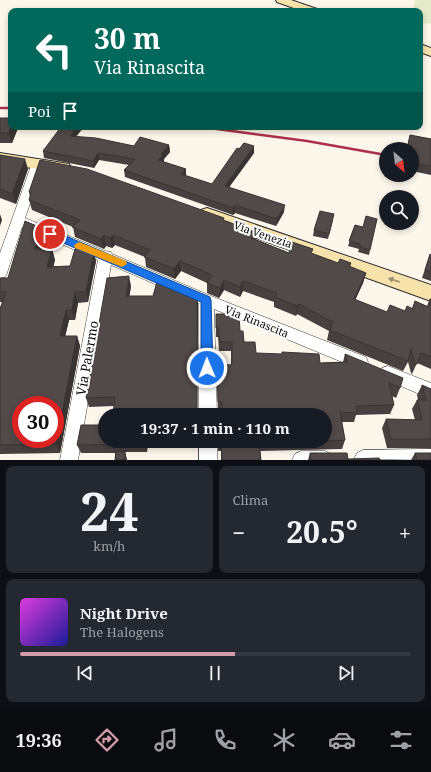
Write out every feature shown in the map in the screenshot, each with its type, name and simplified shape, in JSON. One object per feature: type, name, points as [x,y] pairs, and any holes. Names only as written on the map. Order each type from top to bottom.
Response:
[{"type":"street","points":[[281,0],[304,8]]},
{"type":"street","points":[[0,158],[80,171]]},
{"type":"street","points":[[0,273],[38,163]]},
{"type":"street","name":"Via Venezia","points":[[194,210],[431,293]]},
{"type":"street","name":"Via Rinascita","points":[[18,220],[106,256],[206,300],[431,391]]},
{"type":"street","name":"Via Palermo","points":[[69,460],[106,256]]},
{"type":"street","points":[[206,300],[208,408]]},
{"type":"street","points":[[208,448],[208,460]]},
{"type":"street","points":[[301,460],[431,458]]},
{"type":"green space","points":[[415,0],[431,0],[431,24],[423,23],[423,8],[414,8]]},
{"type":"building","points":[[0,118],[8,118],[9,133],[0,133]]},
{"type":"building","points":[[59,130],[75,130],[70,136],[96,138],[134,146],[140,137],[169,145],[158,160],[186,169],[181,174],[212,184],[237,148],[239,149],[244,143],[254,146],[225,186],[285,205],[277,219],[235,205],[233,208],[124,170],[135,159],[98,153],[93,161],[43,151]]},
{"type":"building","points":[[410,135],[431,139],[431,166],[419,164],[419,142],[408,142]]},
{"type":"building","points":[[0,155],[25,159],[12,194],[0,189]]},
{"type":"building","points":[[40,160],[87,169],[224,218],[223,220],[255,232],[251,238],[289,253],[292,242],[313,249],[311,253],[338,263],[340,259],[351,263],[349,266],[366,273],[354,299],[387,312],[390,305],[405,311],[407,306],[413,309],[415,301],[428,307],[431,299],[431,357],[421,353],[417,364],[415,364],[411,349],[408,361],[330,330],[333,322],[299,304],[297,306],[275,297],[277,293],[243,281],[240,287],[224,280],[220,288],[207,283],[212,275],[180,261],[174,269],[144,257],[150,250],[113,235],[110,238],[104,235],[101,239],[72,227],[80,220],[29,200],[31,193],[29,192]]},
{"type":"building","points":[[320,211],[334,214],[329,234],[314,230]]},
{"type":"building","points":[[366,216],[377,219],[370,250],[360,247],[360,244],[349,241],[355,225],[363,227]]},
{"type":"building","points":[[25,221],[46,230],[34,249],[52,249],[47,267],[70,266],[75,249],[89,249],[94,251],[86,292],[75,292],[72,310],[66,310],[60,336],[77,336],[64,403],[64,396],[12,396],[12,445],[0,445],[0,309],[6,292],[0,292],[0,278],[8,278]]},
{"type":"building","points":[[430,254],[431,255],[431,272],[425,270]]},
{"type":"building","points":[[129,276],[126,296],[153,296],[158,278],[197,294],[197,408],[114,408],[115,397],[86,398],[107,278]]},
{"type":"building","points":[[216,314],[239,314],[240,331],[243,331],[244,342],[255,342],[256,353],[282,354],[282,352],[319,354],[320,363],[347,362],[345,354],[403,378],[400,388],[389,383],[394,405],[356,406],[357,413],[340,412],[345,440],[332,441],[332,408],[222,408],[222,402],[218,402],[217,364],[232,365],[232,342],[220,342],[218,327],[216,328]]},
{"type":"building","points":[[422,385],[431,389],[431,439],[391,439],[386,419],[422,420],[417,400],[426,400]]},
{"type":"building","points":[[81,425],[98,425],[98,445],[77,445]]},
{"type":"building","points":[[221,448],[260,448],[261,460],[222,460]]},
{"type":"building","points":[[116,451],[125,452],[125,460],[115,460]]},
{"type":"building","points":[[310,453],[347,453],[348,459],[379,458],[380,460],[311,460]]},
{"type":"building","points":[[415,453],[431,453],[431,460],[417,460]]},
{"type":"railway","points":[[0,108],[8,108]]},
{"type":"railway","points":[[224,130],[307,141],[379,154]]},
{"type":"slow traffic","points":[[79,245],[122,264]]},
{"type":"route","points":[[50,234],[106,256],[206,300],[207,368]]}]
